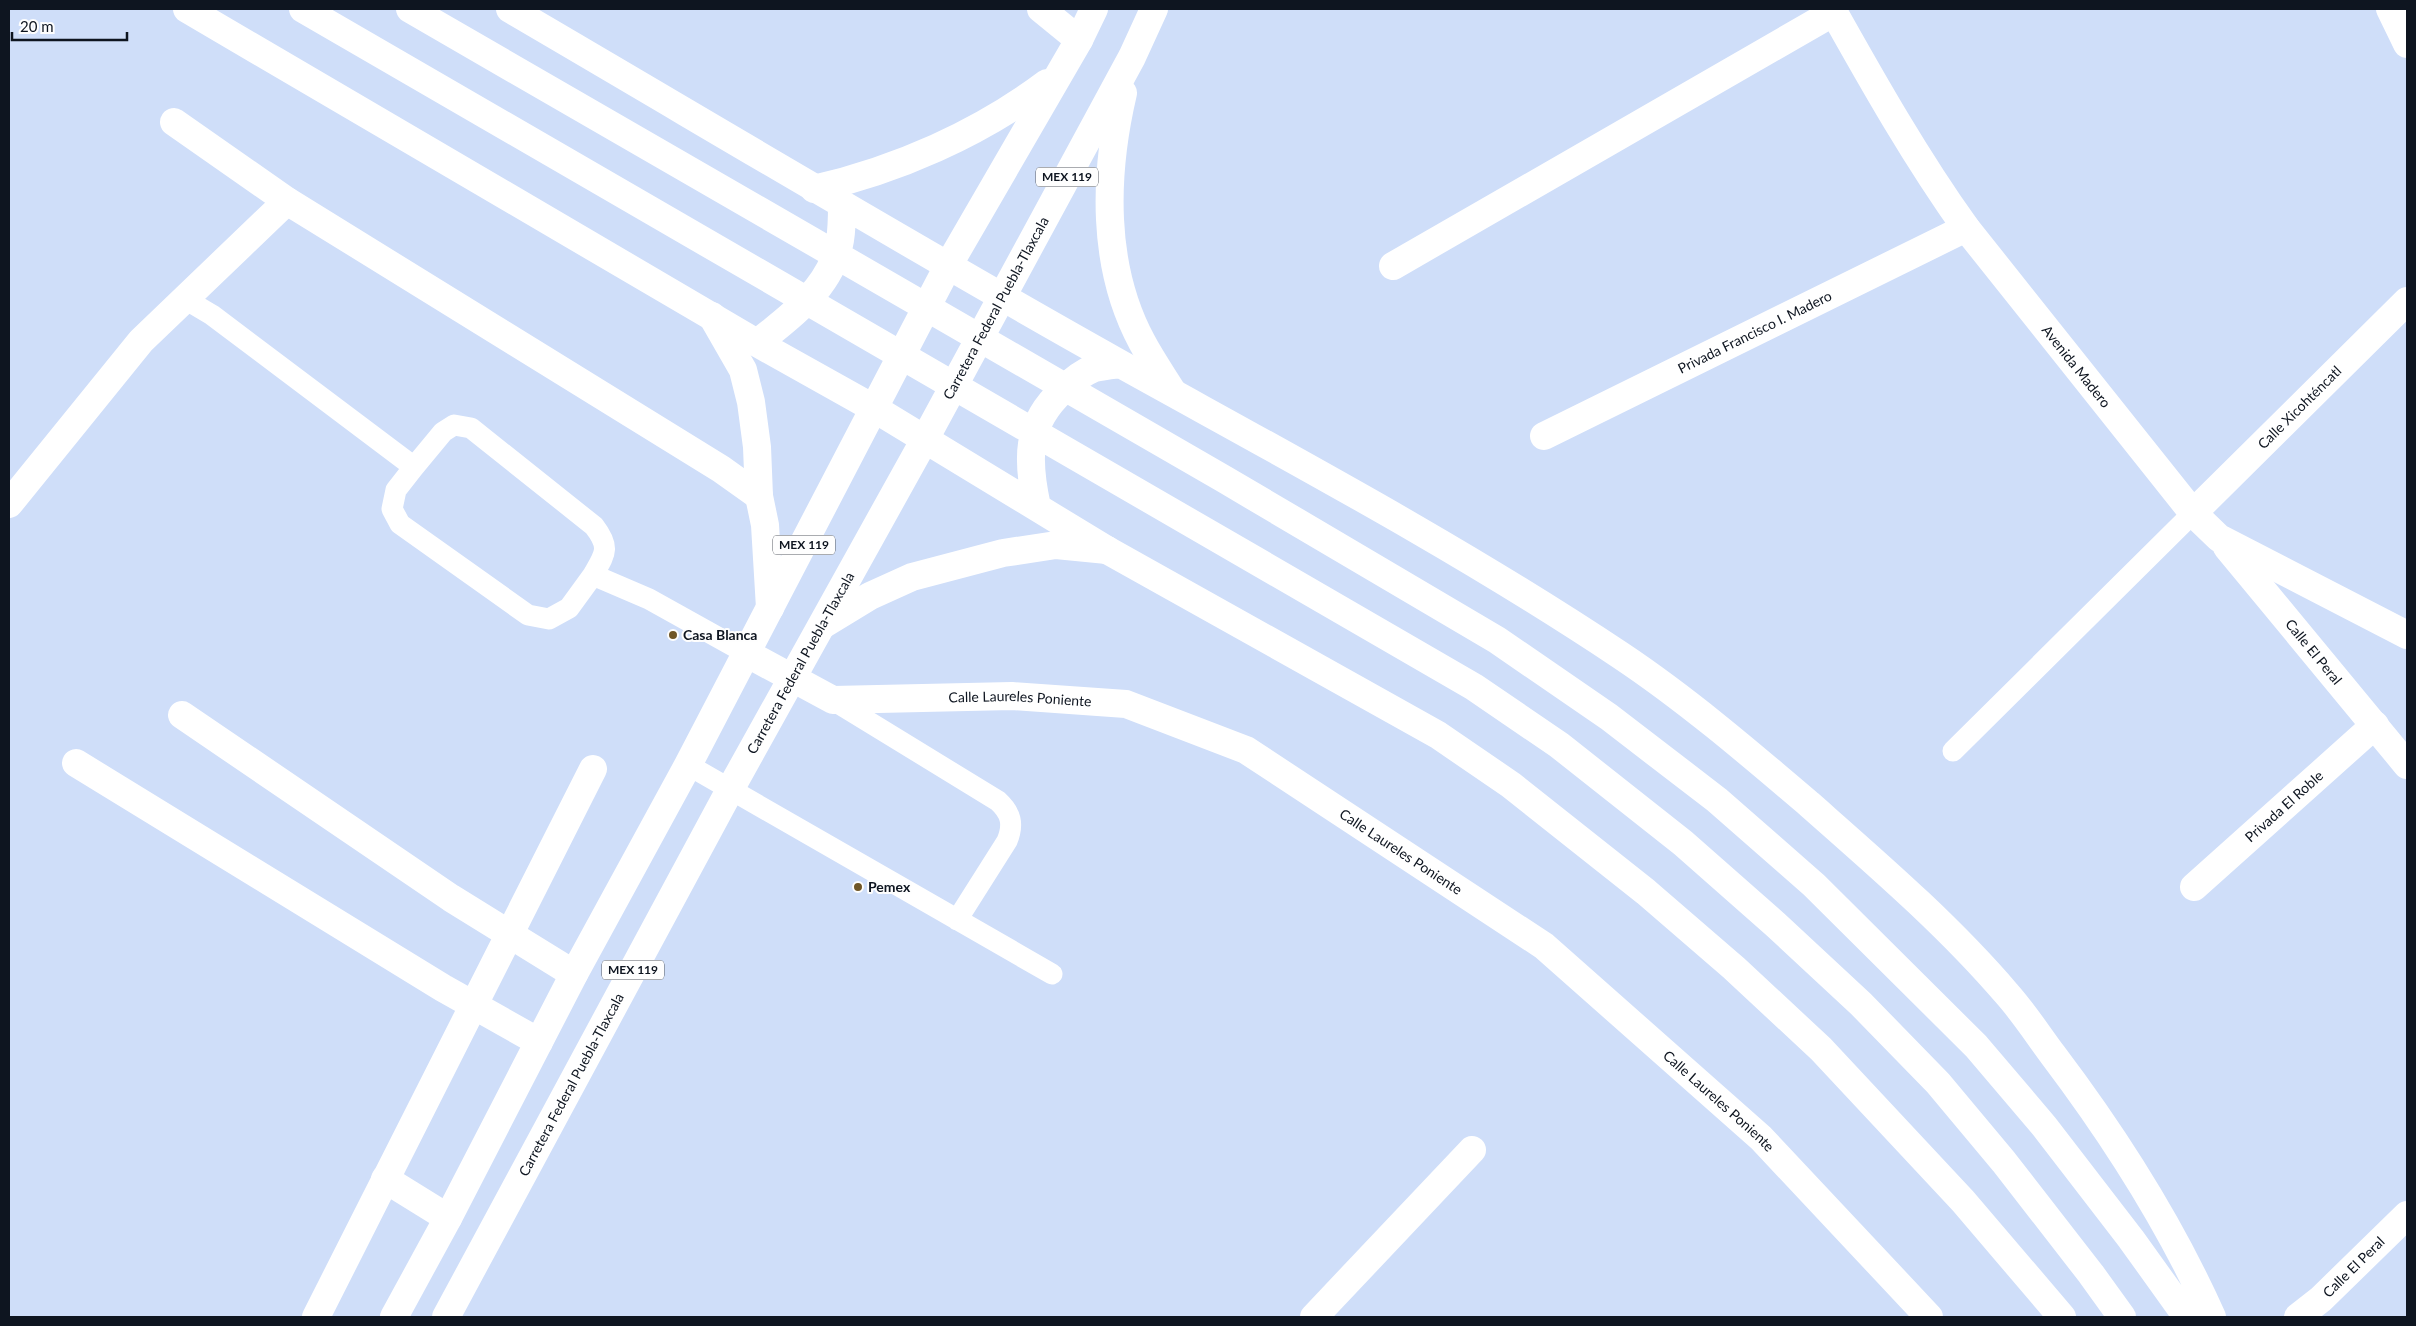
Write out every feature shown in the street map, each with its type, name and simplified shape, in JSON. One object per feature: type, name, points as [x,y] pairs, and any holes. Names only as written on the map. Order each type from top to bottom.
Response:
[{"type":"main road","points":[[187,9],[757,343],[875,409],[1107,550],[1438,735],[1511,785],[1646,892],[1734,968],[1821,1049],[1963,1201],[2062,1317]]},
{"type":"main road","points":[[303,9],[1474,687],[1559,744],[1683,843],[1776,925],[1861,1004],[1938,1083],[2092,1274],[2122,1317]]},
{"type":"main road","points":[[410,9],[1224,479],[1497,640],[1610,717],[1718,800],[1814,885],[1976,1046],[2044,1126],[2131,1239],[2186,1317]]},
{"type":"main road","points":[[510,9],[814,189],[1416,531],[1622,656],[1753,756],[1843,834],[1936,921],[2008,995],[2082,1093],[2147,1190],[2198,1285],[2212,1317]]},
{"type":"main road","points":[[1041,9],[1079,40]]},
{"type":"main road","name":"MEX 119","points":[[394,1317],[448,1218],[574,974],[688,765],[948,266],[1079,40],[1094,9]]},
{"type":"main road","name":"Carretera Federal Puebla-Tlaxcala","points":[[446,1317],[730,788],[823,625],[1132,57],[1154,9]]},
{"type":"main road","points":[[2390,9],[2407,44]]},
{"type":"main road","points":[[1393,266],[1835,10]]},
{"type":"main road","name":"Avenida Madero","points":[[1835,10],[1901,132],[1932,181],[1966,228],[2193,513],[2219,538],[2407,635]]},
{"type":"main road","points":[[1132,57],[1114,130],[1109,175],[1111,235],[1122,292],[1141,341],[1172,391]]},
{"type":"main road","points":[[814,189],[855,180],[917,155],[1011,110],[1057,76]]},
{"type":"main road","points":[[174,122],[287,201],[720,469],[759,496]]},
{"type":"main road","points":[[9,504],[141,340],[287,201]]},
{"type":"main road","points":[[757,343],[796,314],[815,292],[830,267],[840,240],[842,205]]},
{"type":"main road","name":"Privada Francisco I. Madero","points":[[1544,436],[1966,228]]},
{"type":"main road","name":"Calle Xicohténcatl","points":[[2193,513],[2407,301]]},
{"type":"main road","points":[[712,316],[743,370],[751,402],[757,447],[759,496],[765,525],[770,608]]},
{"type":"main road","points":[[1037,507],[1031,480],[1030,454],[1032,436],[1042,414],[1056,396],[1076,377],[1095,368],[1121,364]]},
{"type":"main road","name":"Calle El Peral","points":[[2219,538],[2407,765]]},
{"type":"main road","points":[[823,625],[870,596],[912,577],[994,555],[1056,545],[1107,550]]},
{"type":"main road","name":"Calle Laureles Poniente","points":[[746,654],[833,700],[1012,696],[1126,704],[1246,750],[1544,946],[1760,1138],[1929,1317]]},
{"type":"main road","points":[[182,715],[452,898],[574,974]]},
{"type":"main road","name":"Privada El Roble","points":[[2194,887],[2375,725]]},
{"type":"main road","points":[[76,763],[443,988],[473,1003],[539,1042]]},
{"type":"main road","points":[[316,1317],[473,1003],[593,769]]},
{"type":"main road","points":[[1314,1317],[1472,1150]]},
{"type":"main road","points":[[385,1179],[448,1218]]},
{"type":"main road","name":"Calle El Peral","points":[[2298,1317],[2326,1308],[2407,1215]]},
{"type":"lane","points":[[185,299],[212,315],[414,466]]},
{"type":"lane","points":[[454,425],[471,428],[594,526],[603,537],[606,552],[593,575],[569,608],[549,619],[528,615],[400,524],[392,509],[396,490],[443,432],[454,425]]},
{"type":"lane","points":[[1953,751],[2193,513]]},
{"type":"lane","points":[[593,575],[649,599],[746,654]]},
{"type":"lane","points":[[833,700],[998,801],[1006,808],[1011,819],[1011,830],[1007,841],[957,920]]},
{"type":"lane","points":[[688,765],[1052,974]]},
{"type":"place","name":"Casa Blanca","points":[[673,635]]},
{"type":"place","name":"Pemex","points":[[858,887]]}]
